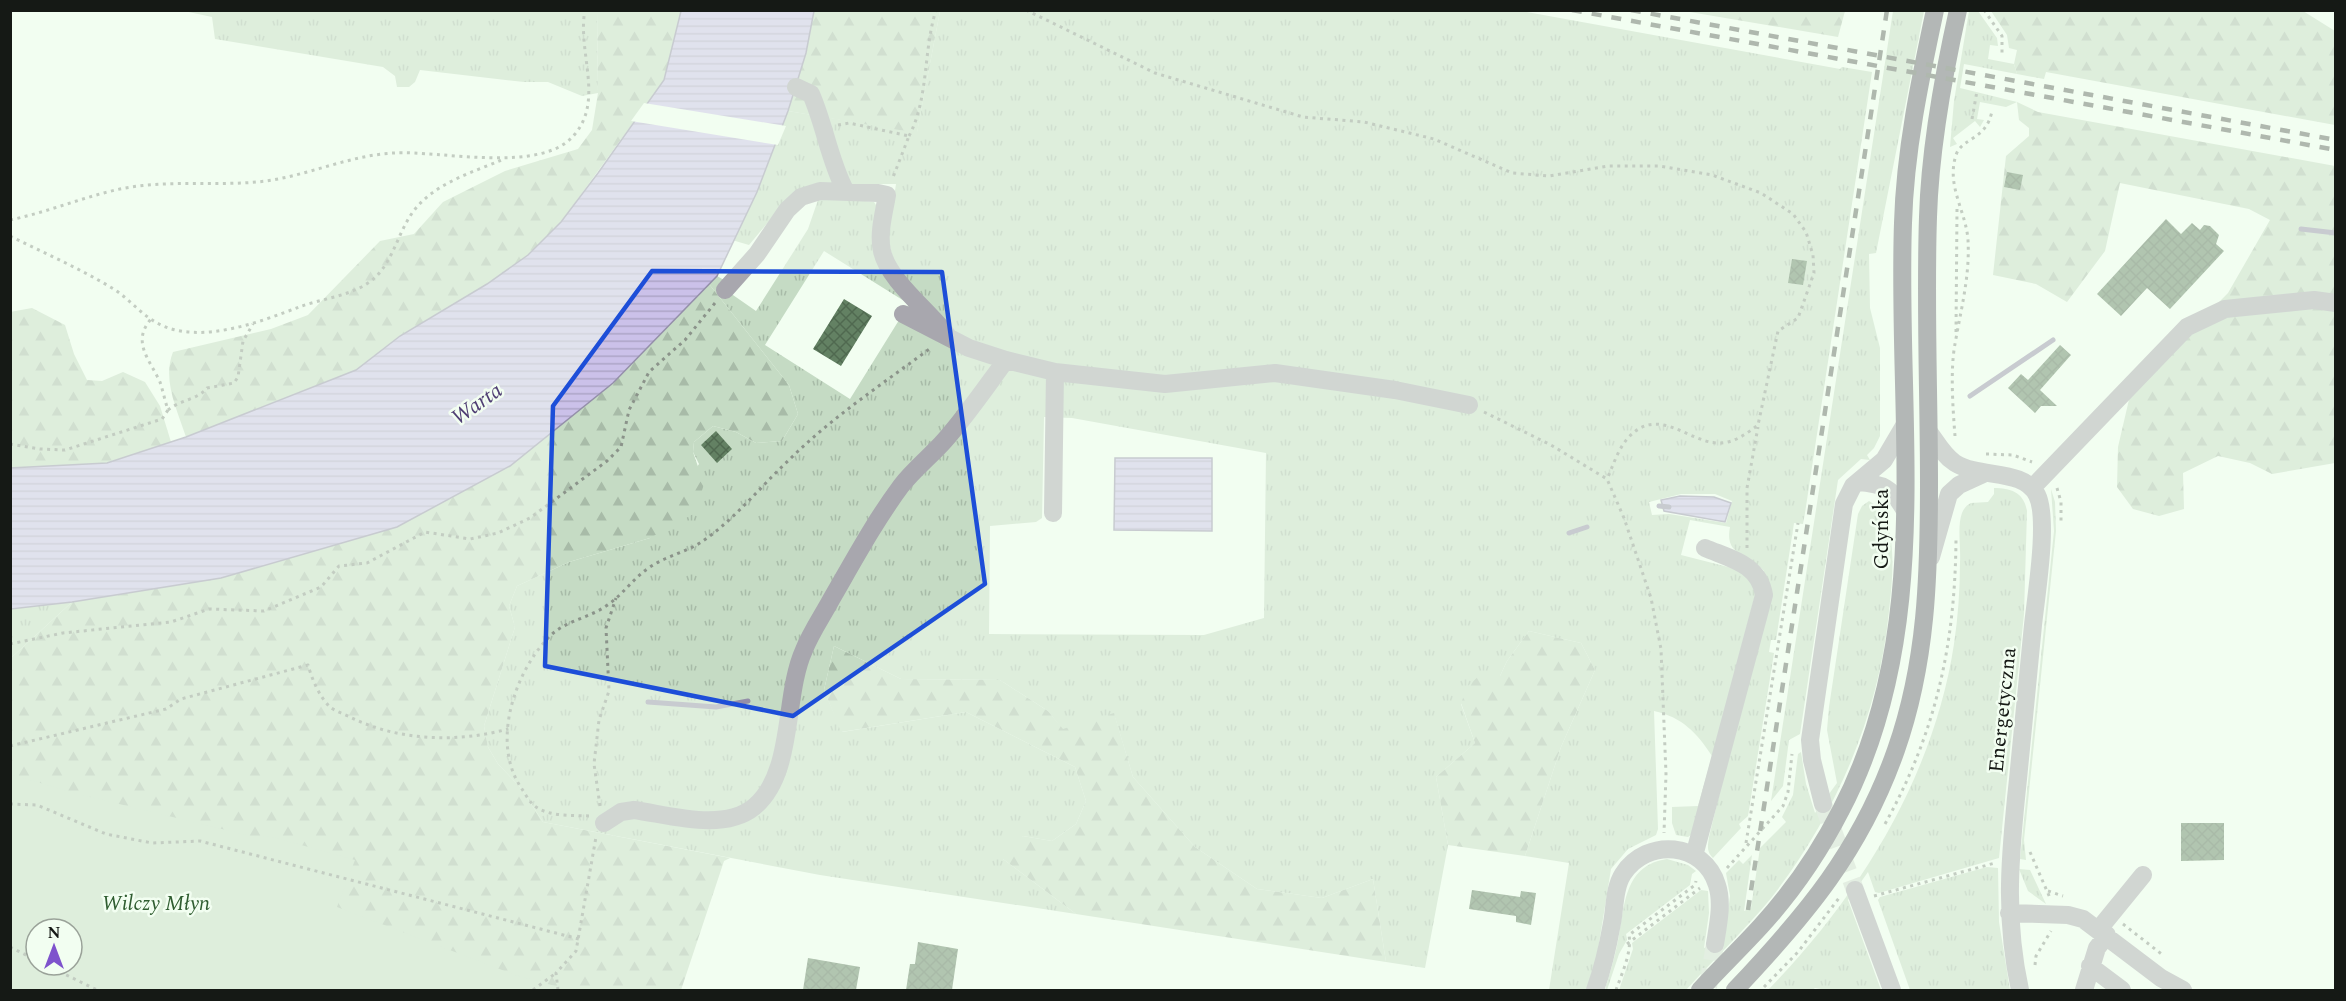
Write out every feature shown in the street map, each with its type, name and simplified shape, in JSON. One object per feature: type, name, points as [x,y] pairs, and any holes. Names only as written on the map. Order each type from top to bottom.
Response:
[{"type":"main road","name":"Gdyńska","points":[[1700,990],[1762,925],[1792,888],[1826,836],[1858,773],[1882,706],[1896,645],[1903,582],[1902,257],[1905,184],[1919,84],[1935,10]]},
{"type":"main road","points":[[1735,990],[1779,945],[1812,905],[1844,857],[1872,805],[1895,751],[1912,695],[1924,635],[1929,562],[1928,206],[1937,127],[1958,10]]},
{"type":"street","points":[[796,87],[811,94],[834,167],[845,190]]},
{"type":"street","points":[[725,290],[757,254],[787,210],[801,197],[820,190],[845,190],[887,195],[881,227],[882,251],[891,272],[947,335]]},
{"type":"street","points":[[1929,432],[1951,461],[1983,474],[2012,476],[2032,488],[2187,327],[2225,309],[2314,300],[2336,303]]},
{"type":"street","points":[[903,314],[969,348],[1005,360],[1055,372],[1165,384],[1275,373],[1395,390],[1469,405]]},
{"type":"street","points":[[604,823],[621,812],[634,810],[716,820],[734,818],[752,809],[763,798],[772,783],[786,737],[792,681],[809,639],[863,543],[902,484],[944,441],[1005,360]]},
{"type":"street","points":[[1053,513],[1055,372]]},
{"type":"street","points":[[1822,804],[1810,740],[1844,504],[1851,489],[1884,460],[1904,426]]},
{"type":"street","points":[[1929,562],[1949,494],[1959,485],[1983,474]]},
{"type":"street","points":[[1858,482],[1879,484],[1898,499],[1904,509]]},
{"type":"street","name":"Energetyczna","points":[[2020,990],[2009,913],[2009,862],[2040,550],[2040,506],[2032,488]]},
{"type":"street","points":[[1694,856],[1764,595],[1761,582],[1747,566],[1705,548]]},
{"type":"street","points":[[1604,987],[1620,880],[1637,859],[1663,848],[1680,849],[1694,856],[1710,869],[1718,887],[1720,907],[1715,944]]},
{"type":"street","points":[[2084,990],[2103,932],[2143,875]]},
{"type":"street","points":[[1863,893],[1892,990]]},
{"type":"street","points":[[2009,913],[2068,915],[2083,919],[2161,978],[2183,990]]},
{"type":"street","points":[[2090,966],[2122,990]]},
{"type":"path","points":[[10,220],[120,189],[265,181],[394,153],[506,158],[541,153],[561,146],[574,136],[585,121],[589,94],[585,10]]},
{"type":"path","points":[[887,195],[918,114],[929,37],[936,10]]},
{"type":"path","points":[[1026,10],[1155,73],[1303,117],[1364,122],[1434,139],[1512,173],[1550,176],[1608,166],[1659,166],[1712,175],[1761,193],[1793,214],[1806,232],[1814,255],[1814,273],[1798,318],[1778,331],[1758,425],[1748,488],[1747,566]]},
{"type":"path","points":[[1984,10],[2002,36],[2002,55]]},
{"type":"path","points":[[1972,119],[1977,91]]},
{"type":"path","points":[[1958,203],[1956,339],[1968,274],[1968,238],[1958,203],[1953,189],[1956,156],[1963,146],[1985,131],[1992,111]]},
{"type":"path","points":[[823,129],[849,123],[909,136]]},
{"type":"path","points":[[10,236],[96,278],[129,298],[151,319],[172,329],[230,330],[369,283],[396,247],[409,217],[426,198],[448,183],[506,158]]},
{"type":"path","points":[[10,644],[63,633],[171,622],[209,609],[264,611],[321,587],[339,566],[367,563],[425,532],[470,539],[498,533],[530,518],[607,461],[621,447],[629,410],[649,372],[685,340],[725,290]]},
{"type":"path","points":[[151,319],[141,337],[142,349],[160,383],[168,410]]},
{"type":"path","points":[[10,444],[40,450],[65,450],[162,419],[178,402],[203,394],[207,388],[234,383],[238,377],[243,341],[253,324]]},
{"type":"path","points":[[604,823],[590,816],[548,813],[534,806],[510,770],[508,729],[511,708],[534,655],[549,637],[565,625],[589,616],[617,597],[634,578],[652,565],[702,542],[743,509],[789,459],[849,409],[947,335]]},
{"type":"path","points":[[1469,405],[1551,445],[1607,479],[1624,518],[1651,598],[1661,649],[1666,774],[1663,848]]},
{"type":"path","points":[[1607,479],[1627,438],[1641,428],[1658,424],[1675,426],[1703,441],[1720,443],[1743,437],[1758,425]]},
{"type":"path","points":[[1746,845],[1798,523]]},
{"type":"path","points":[[533,990],[556,973],[576,951],[591,856],[604,823],[594,764],[599,720],[609,691],[606,628],[617,597]]},
{"type":"path","points":[[10,747],[166,709],[181,699],[308,665],[313,681],[329,706],[366,725],[412,736],[477,737],[508,729]]},
{"type":"path","points":[[1723,871],[1781,810],[1788,792],[1792,752],[1810,740]]},
{"type":"path","points":[[10,804],[37,805],[105,834],[152,843],[200,841],[579,939]]},
{"type":"path","points":[[1863,893],[1987,864]]},
{"type":"path","points":[[1616,990],[1631,948],[1629,935],[1695,885],[1700,875]]},
{"type":"path","points":[[1623,952],[1630,942],[1706,884]]},
{"type":"path","points":[[10,947],[24,954]]},
{"type":"path","points":[[556,973],[558,990]]},
{"type":"path","points":[[70,977],[97,990]]},
{"type":"path","points":[[1604,987],[1610,990]]},
{"type":"highlighted area","points":[[652,271],[942,272],[985,584],[793,716],[545,666],[553,406]]},
{"type":"green space","points":[[184,11],[597,11],[598,93],[582,96],[548,82],[524,82],[420,70],[415,82],[409,87],[397,87],[395,76],[383,67],[215,39],[212,17]]},
{"type":"green space","points":[[597,11],[681,11],[664,80],[561,222],[528,255],[487,284],[400,336],[356,370],[186,437],[170,384],[169,373],[173,352],[271,329],[308,315],[380,241],[414,234],[443,202],[505,171],[578,149],[592,130],[598,93]]},
{"type":"green space","points":[[814,11],[940,11],[917,133],[788,111],[806,53]]},
{"type":"green space","points":[[940,11],[1521,11],[1840,69],[1842,67],[1872,72],[1805,513],[1803,524],[1794,523],[1776,640],[1771,640],[1769,652],[1774,653],[1748,816],[1739,824],[1741,828],[1713,858],[1708,850],[1709,837],[1729,754],[1764,571],[1734,549],[1729,537],[1730,527],[1690,520],[1681,555],[1740,570],[1757,588],[1692,834],[1688,837],[1676,835],[1672,823],[1672,807],[1698,806],[1712,756],[1688,727],[1673,717],[1654,711],[1658,829],[1656,835],[1628,849],[1611,869],[1596,962],[1586,990],[1549,990],[1569,863],[1525,856],[1561,747],[1595,670],[1581,643],[1529,631],[1507,661],[1500,676],[1461,704],[1475,743],[1436,777],[1448,845],[1425,968],[1386,962],[1373,879],[1322,898],[1257,889],[1195,847],[1133,777],[1114,714],[1063,730],[1048,711],[1000,680],[901,679],[834,646],[824,690],[842,732],[966,712],[1075,767],[1086,801],[1076,824],[1052,841],[1023,836],[1003,859],[1076,914],[820,875],[543,822],[520,787],[498,764],[488,747],[484,726],[515,627],[509,606],[517,586],[569,562],[650,538],[699,464],[693,452],[694,442],[713,426],[736,432],[756,443],[782,441],[798,414],[789,385],[709,284],[717,276],[724,280],[720,286],[756,311],[808,229],[818,200],[827,197],[874,202],[878,208],[895,268],[888,238],[896,184],[813,184],[775,214],[749,245],[732,240],[757,192],[788,111],[917,132]],"holes":[[[824,251],[909,304],[850,399],[765,345]],[[1044,417],[1072,418],[1266,453],[1264,618],[1204,635],[989,634],[990,526],[1036,522],[1042,518]],[[1681,494],[1715,494],[1732,501],[1726,523],[1669,514],[1652,515],[1649,502]]]},
{"type":"green space","points":[[1684,11],[1845,11],[1838,37]]},
{"type":"green space","points":[[1893,11],[1924,11],[1876,253],[1869,254],[1870,308],[1880,348],[1880,436],[1874,448],[1867,455],[1870,460],[1861,459],[1838,480],[1800,734],[1789,740],[1783,786],[1771,801]]},
{"type":"green space","points":[[1969,11],[1978,11],[1997,38],[1998,46],[1990,45],[1988,59],[2014,64],[2017,74],[1964,64],[1960,88],[2017,102],[2006,107],[1980,102],[1977,119],[1984,120],[1980,127],[1975,121],[1953,138],[1957,144],[1950,147],[1954,101]]},
{"type":"green space","points":[[1991,11],[2303,11],[2335,31],[2335,125],[2046,72],[2044,79],[2017,74],[2014,64],[2017,50],[2009,48],[2007,35]]},
{"type":"green space","points":[[2017,102],[2038,112],[2335,166],[2335,463],[2272,474],[2250,463],[2218,456],[2183,473],[2184,509],[2159,516],[2133,509],[2117,487],[2118,447],[2131,391],[2228,293],[2270,220],[2249,209],[2120,183],[2105,251],[2067,302],[2036,284],[1993,275],[2006,156],[2029,136],[2029,128],[2019,120]]},
{"type":"green space","points":[[709,284],[789,385],[798,414],[782,441],[756,443],[736,432],[713,426],[694,442],[693,452],[704,484],[695,513],[650,538],[569,562],[517,586],[509,606],[515,627],[484,726],[488,747],[498,764],[520,787],[543,822],[730,858],[724,861],[681,990],[11,990],[11,658],[72,602],[221,578],[397,526],[510,466],[613,383]]},
{"type":"green space","points":[[32,308],[65,325],[74,354],[87,380],[102,381],[123,372],[145,382],[160,406],[171,442],[107,463],[11,468],[10,312]]},
{"type":"green space","points":[[1994,488],[2015,492],[2023,499],[2027,511],[2024,614],[1999,858],[1879,893],[1875,892],[1868,872],[1848,900],[1881,990],[1815,988],[1812,990],[1768,990],[1802,954],[1862,874],[1911,787],[1944,693],[1954,644],[1958,614],[1961,518],[1966,507],[1971,503],[1988,502],[1994,494]]},
{"type":"green space","points":[[2051,489],[2055,502],[2056,531],[2024,840],[2026,860],[2020,859],[2054,531]]},
{"type":"green space","points":[[1869,501],[1877,506],[1880,504],[1889,530],[1892,570],[1889,611],[1876,688],[1851,762],[1835,797],[1816,832],[1772,897],[1686,990],[1619,990],[1633,949],[1632,943],[1701,890],[1708,891],[1709,913],[1704,948],[1724,940],[1730,896],[1726,873],[1739,860],[1743,864],[1752,855],[1744,911],[1751,908],[1760,848],[1786,822],[1782,817],[1793,795],[1798,754],[1801,752],[1806,784],[1815,813],[1837,783],[1827,730],[1829,707],[1858,514],[1862,506]]},
{"type":"green space","points":[[72,602],[11,658],[11,609]]},
{"type":"green space","points":[[1529,631],[1581,643],[1595,670],[1561,747],[1525,856],[1448,845],[1436,777],[1475,743],[1461,703],[1468,686],[1481,674],[1500,676],[1507,661]]},
{"type":"green space","points":[[834,646],[901,679],[1000,680],[1048,711],[1063,729],[1114,713],[1133,777],[1195,847],[1257,889],[1322,898],[1373,879],[1386,962],[1076,914],[1003,859],[1004,847],[1023,836],[1052,841],[1076,824],[1086,801],[1075,767],[966,712],[841,732],[824,690]]},
{"type":"green space","name":"Wilczy Młyn","points":[[10,774],[78,794],[255,837],[269,836],[355,860],[337,907],[515,975],[570,990],[11,990]]},
{"type":"green space","points":[[1667,859],[1688,865],[1696,871],[1692,874],[1690,885],[1626,934],[1627,940],[1619,954],[1607,990],[1605,990],[1630,887],[1635,877],[1643,869]]},
{"type":"green space","points":[[1987,867],[1998,868],[1999,922],[2010,990],[1910,990],[1878,900],[1880,897]]},
{"type":"green space","points":[[2019,869],[2030,870],[2046,904],[2028,891]]},
{"type":"water","name":"Warta","points":[[681,11],[814,11],[806,53],[788,111],[757,192],[717,276],[613,383],[510,466],[397,527],[221,578],[72,602],[11,609],[10,468],[107,463],[186,437],[356,370],[400,336],[487,284],[528,255],[561,222],[598,173],[664,80]]},
{"type":"water","points":[[1115,458],[1212,458],[1212,531],[1114,530]]},
{"type":"water","points":[[1680,496],[1714,497],[1731,503],[1725,522],[1664,511],[1661,500]]},
{"type":"pier","points":[[644,103],[786,126],[778,145],[631,121]]},
{"type":"building","points":[[2007,172],[2023,175],[2020,190],[2004,187]]},
{"type":"building","points":[[2166,219],[2181,234],[2192,223],[2200,230],[2204,225],[2210,226],[2219,235],[2216,244],[2224,251],[2170,309],[2147,288],[2121,316],[2097,294]]},
{"type":"building","points":[[1792,259],[1807,261],[1803,285],[1788,283]]},
{"type":"building","points":[[844,299],[872,316],[841,366],[813,349]]},
{"type":"building","points":[[2060,345],[2071,355],[2040,390],[2057,406],[2041,406],[2035,413],[2008,388],[2021,374],[2028,380]]},
{"type":"building","points":[[716,431],[732,449],[717,463],[701,445]]},
{"type":"building","points":[[2181,823],[2224,823],[2224,860],[2181,861]]},
{"type":"building","points":[[1472,890],[1520,897],[1521,891],[1536,893],[1531,925],[1516,922],[1516,916],[1469,909]]},
{"type":"building","points":[[918,942],[958,949],[952,990],[906,990],[910,964],[915,964]]},
{"type":"building","points":[[808,958],[860,967],[856,990],[803,990]]},
{"type":"waterway","points":[[2301,229],[2336,233]]},
{"type":"waterway","points":[[1970,396],[2053,340]]},
{"type":"waterway","points":[[1659,506],[1669,507]]},
{"type":"waterway","points":[[1569,533],[1587,527]]},
{"type":"waterway","points":[[648,702],[716,707],[748,701]]},
{"type":"tunnel","points":[[1823,804],[1855,890]]},
{"type":"tunnel","points":[[1708,987],[1715,944]]},
{"type":"railway","points":[[1572,10],[2336,150]]},
{"type":"railway","points":[[1631,10],[2336,140]]},
{"type":"railway","points":[[1748,910],[1887,10]]}]
